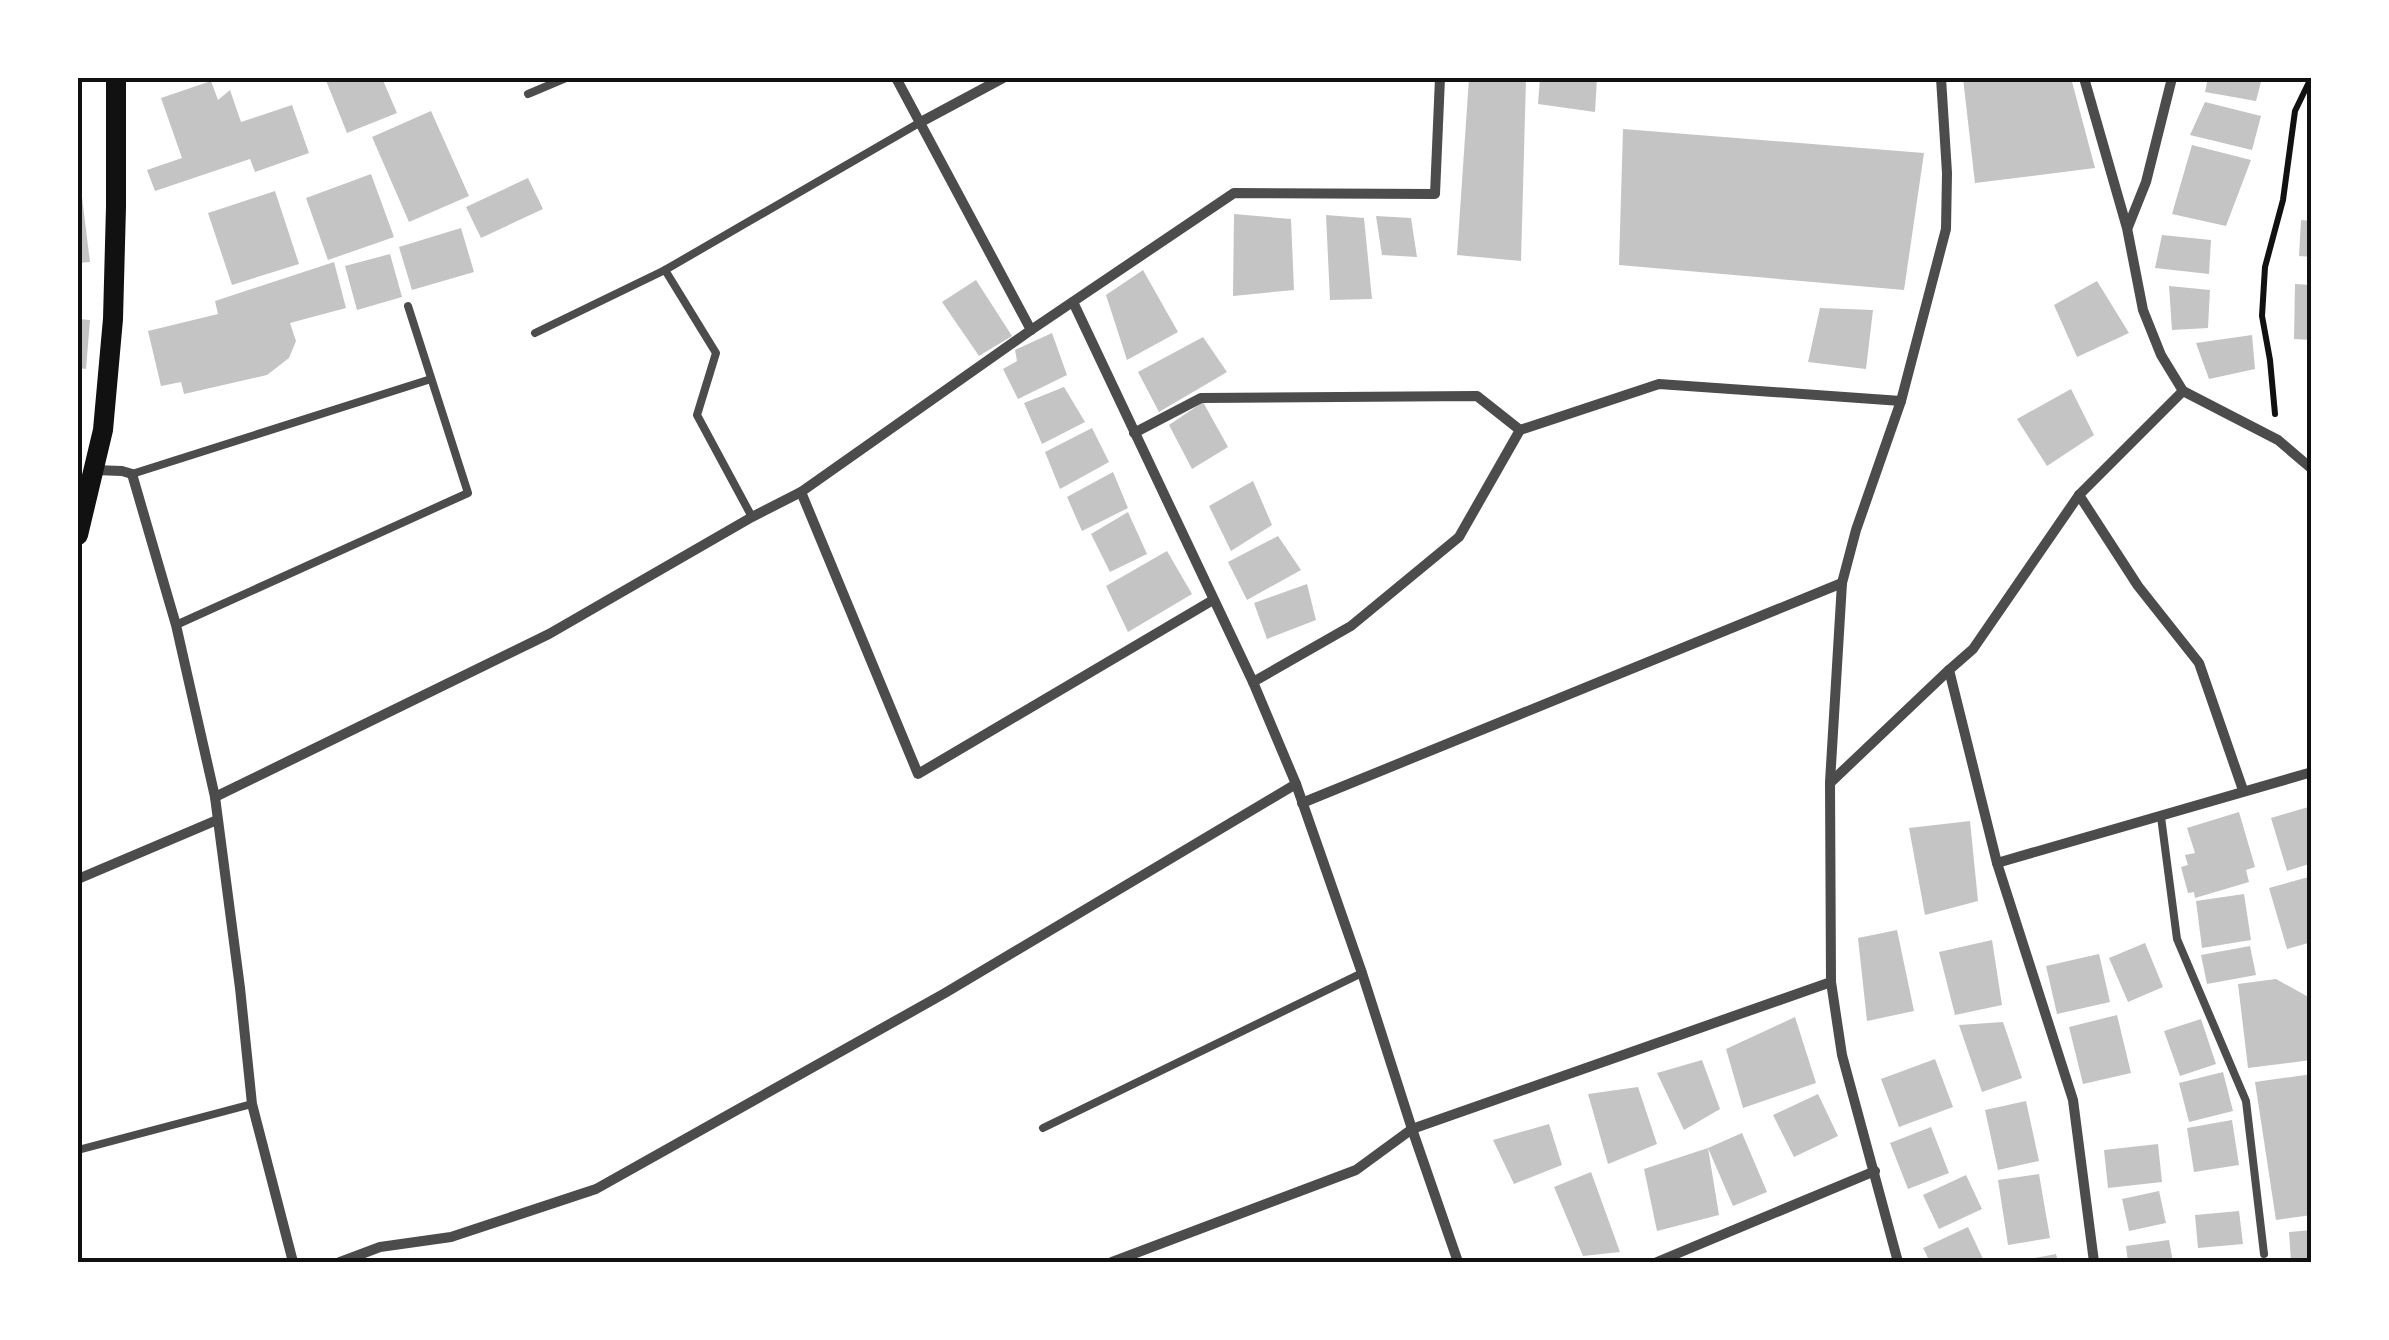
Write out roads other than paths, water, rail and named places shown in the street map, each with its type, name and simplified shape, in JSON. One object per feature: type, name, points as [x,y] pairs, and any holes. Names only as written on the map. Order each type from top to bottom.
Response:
[{"type":"main road","points":[[78,535],[103,430],[113,318],[116,78]]},
{"type":"street","points":[[896,78],[1031,330]]},
{"type":"street","points":[[919,123],[1003,78]]},
{"type":"street","points":[[215,797],[549,634],[802,492],[1234,193],[1435,194],[1440,78]]},
{"type":"street","points":[[1898,1262],[1842,1055],[1831,982],[1830,782],[1842,583],[1856,530],[1901,402],[1946,229],[1941,78]]},
{"type":"street","points":[[2084,78],[2128,228],[2143,310],[2161,355],[2183,391],[2278,440],[2312,469]]},
{"type":"street","points":[[2128,228],[2146,182],[2172,78]]},
{"type":"street","points":[[1073,302],[1253,682],[1296,784],[1458,1262]]},
{"type":"street","points":[[1253,682],[1351,626],[1459,537],[1520,430],[1660,384],[1901,402]]},
{"type":"street","points":[[1830,782],[1973,648],[2078,496],[2183,391]]},
{"type":"street","points":[[1134,433],[1201,398],[1477,396],[1520,430]]},
{"type":"street","points":[[94,470],[132,474],[176,626],[215,797],[252,1104],[293,1262]]},
{"type":"street","points":[[802,492],[918,774],[1213,600]]},
{"type":"street","points":[[2078,496],[2138,586],[2200,662],[2243,790]]},
{"type":"street","points":[[1302,802],[1842,583]]},
{"type":"street","points":[[1949,670],[1997,863],[2072,1100],[2094,1262]]},
{"type":"street","points":[[1997,863],[2312,772]]},
{"type":"street","points":[[340,1262],[380,1247],[451,1237],[596,1188],[945,992],[1296,784]]},
{"type":"street","points":[[78,880],[217,820]]},
{"type":"street","points":[[1112,1262],[1356,1170],[1412,1129],[1831,982]]},
{"type":"street","points":[[1657,1262],[1875,1172]]},
{"type":"lane","points":[[528,94],[566,78]]},
{"type":"lane","points":[[535,333],[665,270],[919,123]]},
{"type":"lane","points":[[665,270],[716,353],[696,415],[752,517]]},
{"type":"lane","points":[[176,626],[468,492],[408,306]]},
{"type":"lane","points":[[132,474],[431,379]]},
{"type":"lane","points":[[2161,817],[2177,939],[2246,1100],[2264,1254]]},
{"type":"lane","points":[[1043,1128],[1362,973]]},
{"type":"lane","points":[[78,1150],[252,1104]]}]
